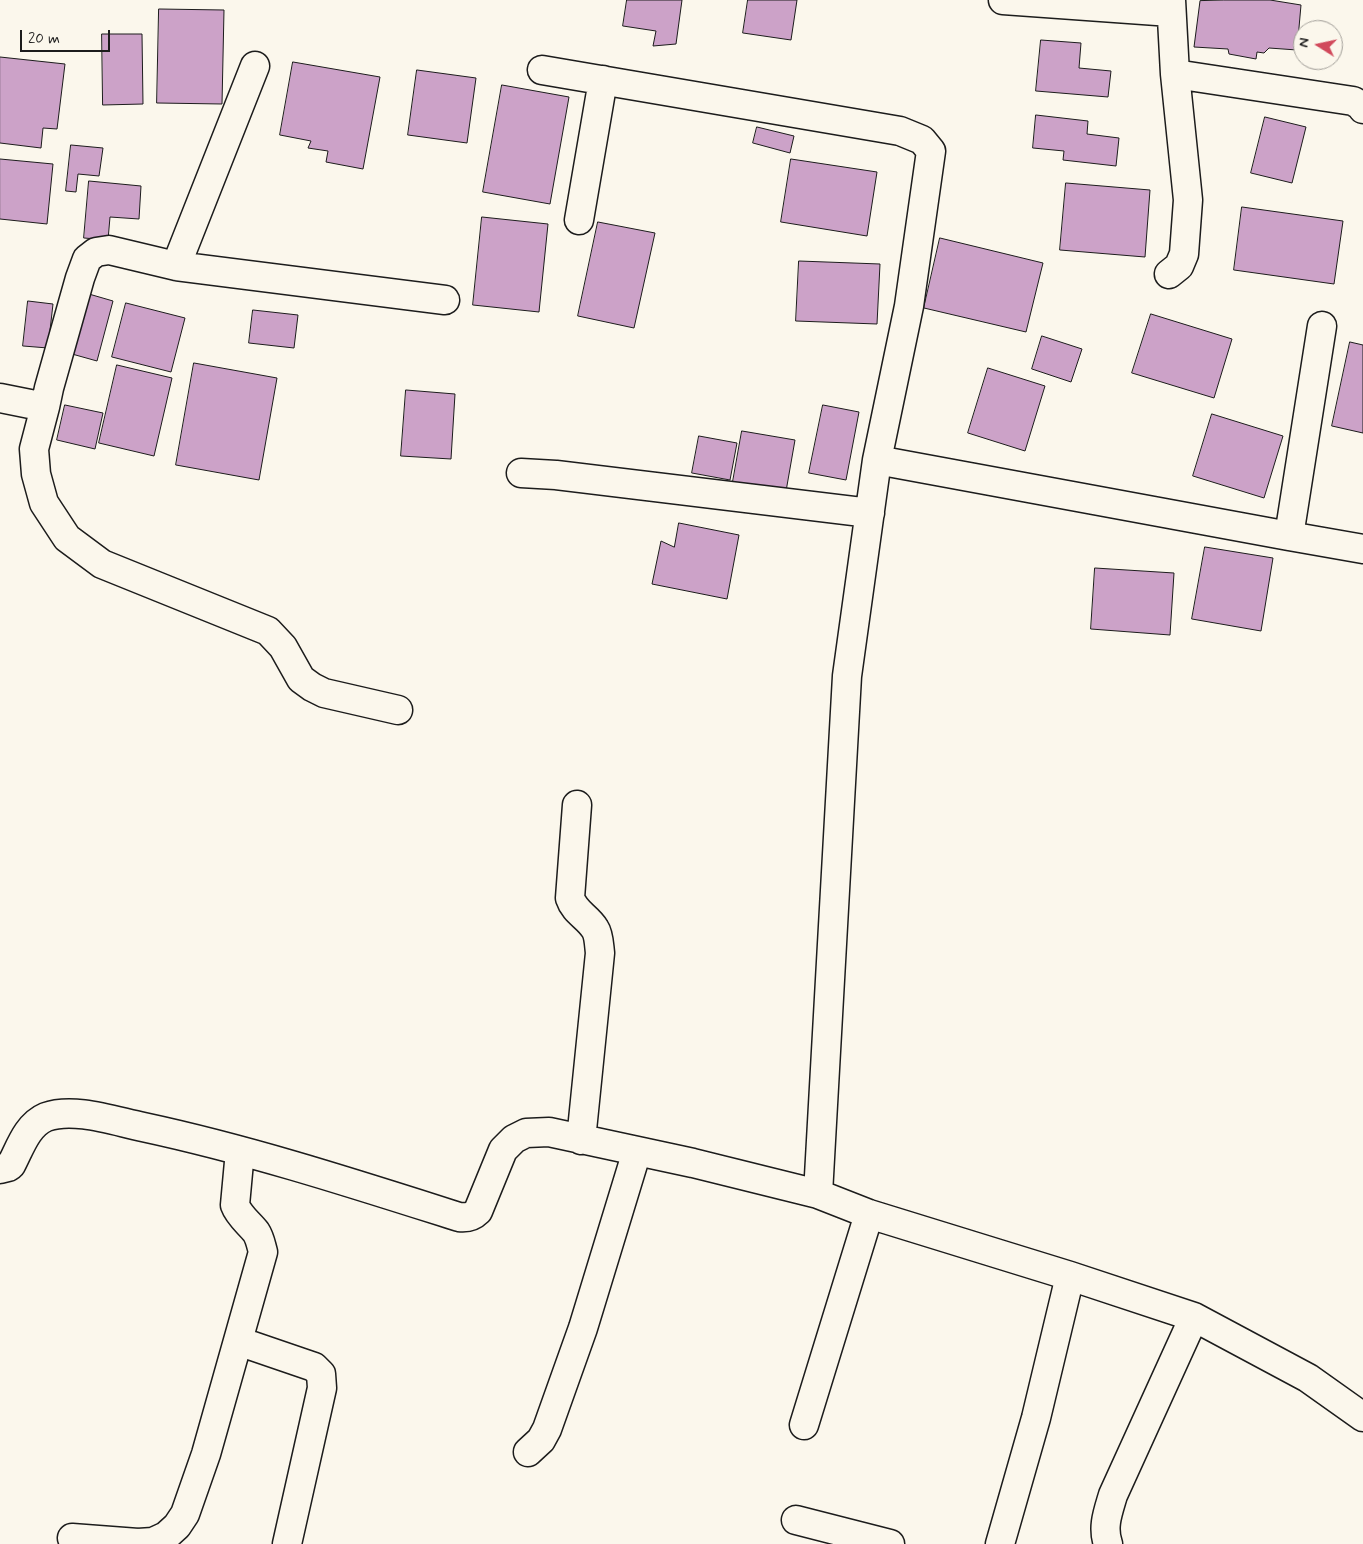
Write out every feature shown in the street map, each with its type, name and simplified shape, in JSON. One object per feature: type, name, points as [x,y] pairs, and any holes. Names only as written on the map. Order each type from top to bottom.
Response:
[{"type":"street","points":[[1003,0],[1171,6],[1175,74],[1188,200],[1184,254],[1179,266],[1169,274]]},
{"type":"street","points":[[176,266],[255,66]]},
{"type":"street","points":[[542,70],[900,131],[922,140],[931,151],[908,306],[877,460],[848,676],[818,1194]]},
{"type":"street","points":[[1175,74],[1353,101],[1360,105],[1363,110]]},
{"type":"street","points":[[579,220],[603,80]]},
{"type":"street","points":[[398,710],[324,693],[301,679],[283,647],[268,632],[102,564],[67,538],[44,503],[36,474],[34,449],[72,305],[87,259],[96,252],[109,250],[176,266],[446,300]]},
{"type":"street","points":[[1289,536],[1322,326]]},
{"type":"street","points":[[0,398],[45,408]]},
{"type":"street","points":[[877,460],[1363,549]]},
{"type":"street","points":[[521,473],[566,476],[870,513]]},
{"type":"street","points":[[577,805],[570,898],[573,907],[596,929],[600,953],[581,1140]]},
{"type":"street","points":[[0,1169],[11,1165],[31,1127],[46,1118],[64,1114],[84,1114],[203,1140],[466,1218],[478,1211],[503,1150],[514,1139],[526,1133],[549,1132],[693,1163],[818,1194],[869,1214],[1070,1276],[1194,1317],[1308,1378],[1363,1417]]},
{"type":"street","points":[[72,1538],[138,1543],[153,1542],[166,1536],[177,1526],[185,1514],[206,1454],[263,1252],[261,1242],[256,1233],[238,1212],[236,1205],[240,1151]]},
{"type":"street","points":[[528,1452],[541,1440],[547,1429],[583,1328],[637,1151]]},
{"type":"street","points":[[804,1425],[869,1214]]},
{"type":"street","points":[[1000,1544],[1036,1418],[1070,1276]]},
{"type":"street","points":[[1108,1544],[1105,1536],[1106,1520],[1113,1495],[1194,1317]]},
{"type":"street","points":[[238,1341],[314,1367],[321,1374],[322,1388],[287,1544]]},
{"type":"street","points":[[796,1520],[890,1544]]},
{"type":"building","points":[[627,0],[682,0],[676,44],[653,46],[656,31],[623,26]]},
{"type":"building","points":[[748,0],[797,0],[791,40],[743,33]]},
{"type":"building","points":[[1270,0],[1301,5],[1300,20],[1293,20],[1293,50],[1269,48],[1264,53],[1257,52],[1256,59],[1229,54],[1228,49],[1194,47],[1200,1]]},
{"type":"building","points":[[159,9],[224,10],[222,104],[157,103]]},
{"type":"building","points":[[102,34],[142,34],[143,104],[103,105]]},
{"type":"building","points":[[1041,40],[1081,43],[1079,68],[1111,71],[1108,97],[1036,91]]},
{"type":"building","points":[[0,57],[65,64],[57,129],[43,128],[41,148],[0,143]]},
{"type":"building","points":[[293,62],[380,77],[363,169],[326,162],[328,151],[308,148],[311,141],[280,135]]},
{"type":"building","points":[[417,70],[476,78],[467,143],[408,135]]},
{"type":"building","points":[[502,85],[569,97],[550,204],[483,192]]},
{"type":"building","points":[[1036,115],[1088,121],[1087,134],[1119,138],[1116,166],[1063,160],[1064,151],[1033,148]]},
{"type":"building","points":[[1265,117],[1306,127],[1292,183],[1251,173]]},
{"type":"building","points":[[757,127],[794,136],[790,153],[753,143]]},
{"type":"building","points":[[71,145],[103,148],[99,176],[78,174],[76,192],[66,191]]},
{"type":"building","points":[[0,159],[53,164],[47,224],[0,219]]},
{"type":"building","points":[[791,159],[877,172],[867,236],[781,222]]},
{"type":"building","points":[[89,181],[141,186],[139,219],[110,217],[108,240],[84,238]]},
{"type":"building","points":[[1066,183],[1150,190],[1145,257],[1060,250]]},
{"type":"building","points":[[1242,207],[1343,221],[1334,284],[1234,270]]},
{"type":"building","points":[[482,217],[548,224],[539,312],[473,305]]},
{"type":"building","points":[[598,222],[655,233],[634,328],[578,316]]},
{"type":"building","points":[[940,238],[1043,263],[1026,332],[924,308]]},
{"type":"building","points":[[799,261],[880,264],[877,324],[796,321]]},
{"type":"building","points":[[82,292],[113,301],[97,361],[72,354]]},
{"type":"building","points":[[28,301],[53,304],[48,348],[23,346]]},
{"type":"building","points":[[126,303],[185,318],[171,372],[112,357]]},
{"type":"building","points":[[253,310],[298,315],[294,348],[249,343]]},
{"type":"building","points":[[1151,314],[1232,339],[1214,398],[1132,373]]},
{"type":"building","points":[[1042,336],[1082,349],[1071,382],[1032,369]]},
{"type":"building","points":[[1350,342],[1363,345],[1363,433],[1332,426]]},
{"type":"building","points":[[194,363],[277,378],[259,480],[176,465]]},
{"type":"building","points":[[117,365],[172,378],[154,456],[99,443]]},
{"type":"building","points":[[988,368],[1045,386],[1025,451],[968,433]]},
{"type":"building","points":[[406,390],[455,394],[451,459],[401,456]]},
{"type":"building","points":[[65,405],[103,413],[95,449],[57,440]]},
{"type":"building","points":[[823,405],[859,412],[846,480],[809,473]]},
{"type":"building","points":[[1212,414],[1283,436],[1264,498],[1193,476]]},
{"type":"building","points":[[742,431],[795,440],[785,497],[732,487]]},
{"type":"building","points":[[699,436],[737,443],[730,480],[692,473]]},
{"type":"building","points":[[679,523],[739,535],[727,599],[652,584],[661,541],[674,547]]},
{"type":"building","points":[[1205,547],[1273,558],[1261,631],[1192,619]]},
{"type":"building","points":[[1095,568],[1174,573],[1170,635],[1091,629]]}]
